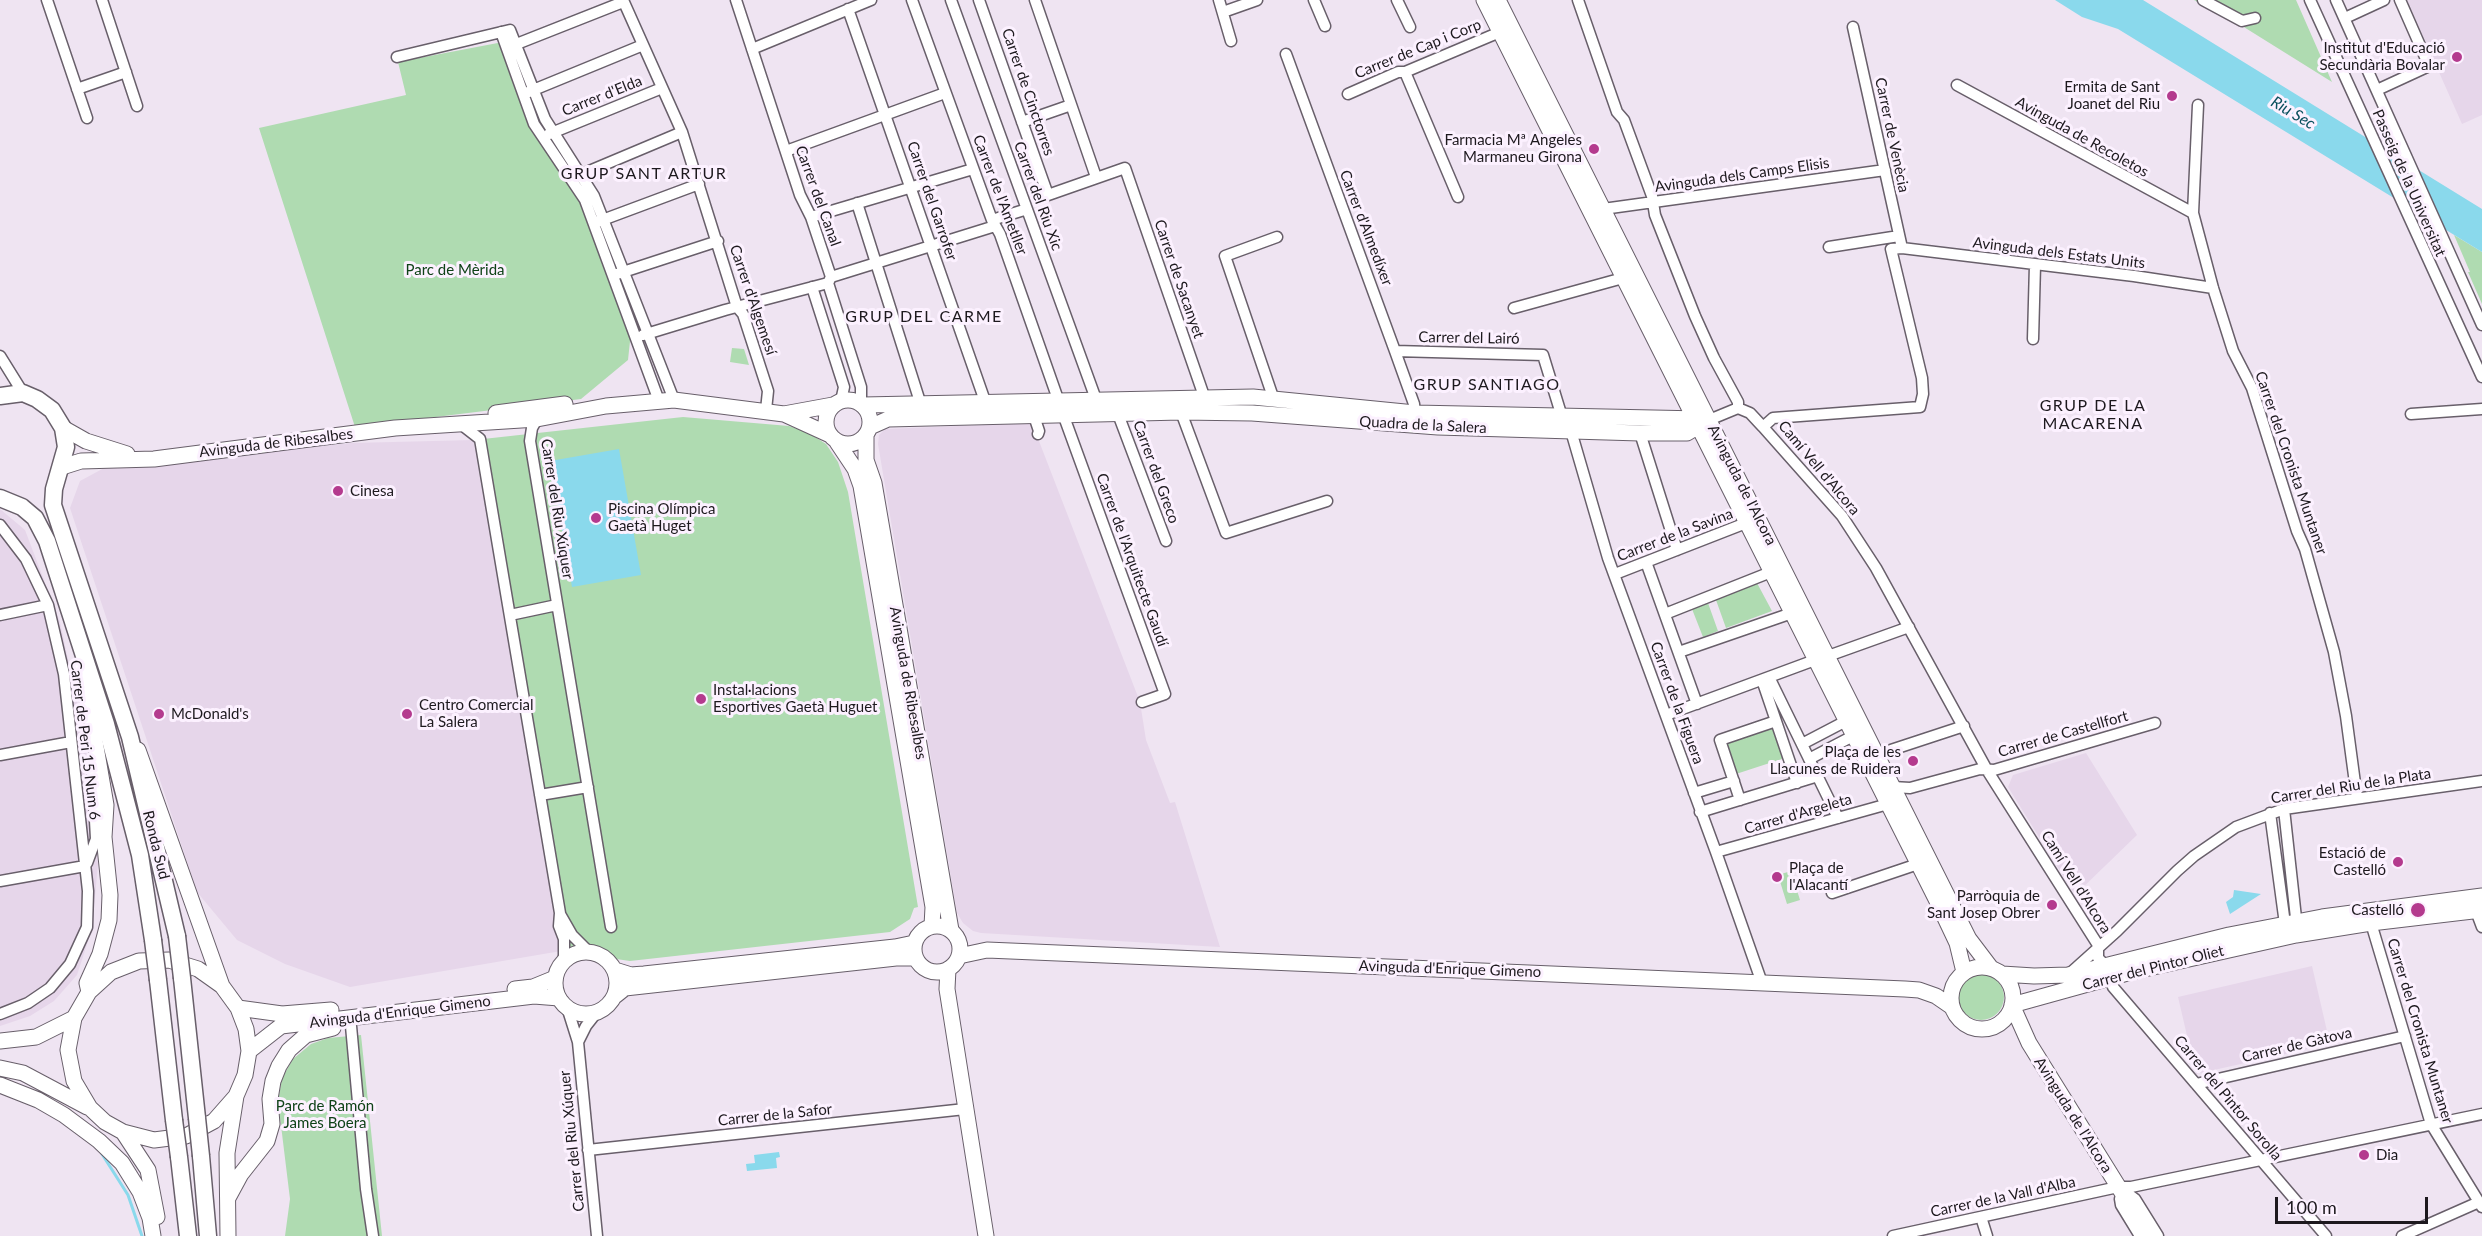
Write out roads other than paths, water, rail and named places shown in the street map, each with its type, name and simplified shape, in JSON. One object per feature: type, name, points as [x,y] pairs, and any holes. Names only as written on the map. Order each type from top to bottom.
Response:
[{"type":"main road","name":"Avinguda de l'Alcora","points":[[1484,0],[1623,278],[1894,797],[1969,939],[1996,971]]},
{"type":"main road","name":"Avinguda de l'Alcora","points":[[1498,0],[1603,209],[1746,523],[1792,613],[1822,658],[1853,736],[1894,797],[1918,864],[1957,943],[1960,976]]},
{"type":"main road","points":[[0,396],[24,393],[37,399],[52,410],[63,428]]},
{"type":"main road","name":"Quadra de la Salera","points":[[1179,406],[1205,399],[1253,397],[1274,407],[1438,427],[1687,433],[1700,422]]},
{"type":"main road","points":[[1252,413],[1253,397]]},
{"type":"main road","points":[[851,400],[862,404],[870,415],[868,431],[853,444],[833,439],[826,425],[827,415],[837,403],[851,400]]},
{"type":"main road","name":"Avinguda de Ribesalbes","points":[[399,428],[476,429],[579,403],[606,406],[666,401],[766,410],[784,414],[833,439],[855,470],[861,486],[933,907],[932,926]]},
{"type":"main road","name":"Quadra de la Salera","points":[[862,404],[921,405],[1034,416],[1061,408],[1097,402],[1117,407]]},
{"type":"main road","name":"Avinguda de Ribesalbes","points":[[784,414],[837,403]]},
{"type":"main road","name":"Quadra de la Salera","points":[[868,431],[888,419],[985,410],[1179,406],[1252,413],[1274,407],[1700,422]]},
{"type":"main road","name":"Avinguda de Ribesalbes","points":[[62,467],[81,461],[154,459],[399,428],[426,422],[539,413]]},
{"type":"main road","points":[[1562,417],[1571,431]]},
{"type":"main road","name":"Avinguda de Ribesalbes","points":[[63,428],[86,441],[119,453],[154,459]]},
{"type":"main road","name":"Ronda Sud","points":[[63,428],[66,447],[54,489],[54,505],[130,737],[177,936],[208,1236]]},
{"type":"main road","name":"Avinguda de Ribesalbes","points":[[868,431],[866,460],[874,483],[956,943]]},
{"type":"main road","name":"Ronda Sud","points":[[0,498],[22,507],[35,518],[47,541],[106,724],[140,855],[153,940],[188,1236]]},
{"type":"main road","points":[[81,647],[83,678],[106,805],[104,837],[110,895],[110,920],[100,954],[87,983],[89,992]]},
{"type":"main road","points":[[130,737],[143,759],[222,986],[238,1008],[246,1029],[249,1051],[245,1075],[236,1096],[227,1153],[228,1236]]},
{"type":"main road","name":"Carrer del Pintor Oliet","points":[[2012,1005],[2109,972],[2370,909],[2480,906]]},
{"type":"main road","name":"Carrer del Pintor Oliet","points":[[2293,927],[2371,923],[2480,906]]},
{"type":"main road","points":[[942,971],[924,968],[915,950],[921,932],[932,926],[942,926],[956,943],[942,971],[948,989],[986,1236]]},
{"type":"main road","name":"Avinguda d'Enrique Gimeno","points":[[956,943],[980,950],[1919,990],[1936,996],[1952,1006]]},
{"type":"main road","points":[[615,970],[631,975],[915,950]]},
{"type":"main road","points":[[615,996],[618,983],[615,970],[604,957],[588,951],[575,953],[564,960],[555,978],[563,1003],[582,1014],[597,1012],[608,1006],[625,988],[887,959],[915,950]]},
{"type":"main road","points":[[90,1108],[74,1081],[68,1050],[74,1018],[89,992],[111,972],[139,961],[159,960],[169,960],[198,969],[222,986]]},
{"type":"main road","points":[[1977,967],[1996,971],[2011,988],[2012,1005],[2007,1016],[1997,1025],[1986,1028],[1973,1027],[1964,1023],[1952,1006],[1951,992],[1960,976],[1977,967]]},
{"type":"main road","name":"Carrer del Pintor Oliet","points":[[1996,971],[2034,976],[2109,972]]},
{"type":"main road","name":"Avinguda d'Enrique Gimeno","points":[[1919,990],[1960,976]]},
{"type":"main road","name":"Avinguda d'Enrique Gimeno","points":[[238,1008],[282,1014],[320,1011],[533,987],[555,978]]},
{"type":"main road","name":"Avinguda d'Enrique Gimeno","points":[[249,1051],[281,1026],[534,996],[563,1003]]},
{"type":"main road","name":"Avinguda de l'Alcora","points":[[2012,1005],[2029,1043],[2149,1236]]},
{"type":"main road","points":[[228,1198],[241,1174],[267,1141],[272,1124],[270,1099],[273,1081],[289,1050],[306,1035],[323,1029],[351,1026],[379,1015]]},
{"type":"main road","points":[[0,1041],[36,1037],[74,1018]]},
{"type":"main road","name":"Avinguda de l'Alcora","points":[[1997,1025],[2013,1030],[2029,1043]]},
{"type":"main road","points":[[0,1068],[31,1076],[90,1108],[105,1122],[123,1132],[154,1140],[186,1136],[214,1121],[236,1096]]},
{"type":"main road","points":[[0,1085],[38,1100],[64,1115],[99,1141],[122,1163],[140,1192],[150,1218],[153,1236]]},
{"type":"main road","points":[[123,1132],[148,1170],[160,1236]]},
{"type":"street","points":[[47,0],[87,118]]},
{"type":"street","points":[[102,0],[137,106]]},
{"type":"street","name":"Carrer del Canal","points":[[736,0],[800,195],[811,217],[861,387],[862,404]]},
{"type":"street","points":[[752,49],[871,0]]},
{"type":"street","name":"Carrer de l'Ametller","points":[[912,0],[973,169],[1000,234],[1061,408]]},
{"type":"street","name":"Carrer del Riu Xic","points":[[951,0],[1097,402]]},
{"type":"street","name":"Carrer de Cinctorres","points":[[979,0],[1048,195],[1096,177]]},
{"type":"street","points":[[1035,0],[1096,177]]},
{"type":"street","points":[[1219,0],[1231,41]]},
{"type":"street","points":[[1223,12],[1257,0]]},
{"type":"street","points":[[1314,0],[1325,26]]},
{"type":"street","points":[[1397,0],[1410,27]]},
{"type":"street","points":[[1578,0],[1617,112],[1624,120],[1653,202],[1655,214],[1695,316],[1738,402],[1738,408],[1700,422]]},
{"type":"street","points":[[2203,0],[2242,21],[2256,18]]},
{"type":"street","name":"Passeig de la Universitat","points":[[2310,0],[2482,377]]},
{"type":"street","name":"Passeig de la Universitat","points":[[2337,0],[2482,325]]},
{"type":"street","points":[[2344,18],[2384,0]]},
{"type":"street","points":[[2377,90],[2429,66],[2400,0]]},
{"type":"street","points":[[511,46],[623,1]]},
{"type":"street","name":"Carrer d'Algemesí","points":[[623,1],[682,132],[737,307],[743,314],[768,391],[766,410]]},
{"type":"street","name":"Carrer del Garrofer","points":[[848,9],[932,246],[985,410]]},
{"type":"street","name":"Carrer de Venècia","points":[[1853,27],[1902,248]]},
{"type":"street","points":[[397,57],[505,32],[528,92],[534,124],[548,134],[576,177],[585,200],[599,222],[666,401]]},
{"type":"street","name":"Carrer de Cap i Corp","points":[[1348,94],[1500,32]]},
{"type":"street","points":[[528,92],[643,45]]},
{"type":"street","name":"Carrer d'Almedíxer","points":[[1286,54],[1395,351],[1414,404],[1415,413]]},
{"type":"street","points":[[77,89],[126,72]]},
{"type":"street","points":[[1405,72],[1458,197]]},
{"type":"street","name":"Avinguda de Recoletos","points":[[1957,86],[2193,213]]},
{"type":"street","name":"Carrer d'Elda","points":[[548,134],[662,88]]},
{"type":"street","points":[[786,151],[945,93]]},
{"type":"street","points":[[1022,122],[1071,105]]},
{"type":"street","name":"Carrer del Cronista Muntaner","points":[[2198,105],[2193,213],[2233,351],[2252,388],[2308,560],[2334,652],[2346,716],[2357,798]]},
{"type":"street","points":[[576,177],[682,132]]},
{"type":"street","name":"Carrer de Sacanyet","points":[[1096,177],[1125,168],[1205,399]]},
{"type":"street","points":[[811,217],[973,169]]},
{"type":"street","name":"Avinguda dels Camps Elisis","points":[[1603,209],[1885,170]]},
{"type":"street","points":[[599,222],[699,184]]},
{"type":"street","points":[[857,203],[921,405]]},
{"type":"street","points":[[642,335],[812,287],[876,263],[932,246],[1024,210]]},
{"type":"street","points":[[1829,247],[1899,236]]},
{"type":"street","points":[[1274,407],[1225,256],[1277,237]]},
{"type":"street","points":[[618,273],[718,241]]},
{"type":"street","points":[[1763,426],[1773,418],[1920,407],[1923,394],[1922,378],[1892,249],[1902,248]]},
{"type":"street","name":"Avinguda dels Estats Units","points":[[1902,248],[2134,276],[2213,288]]},
{"type":"street","points":[[2033,339],[2035,265]]},
{"type":"street","points":[[1514,308],[1623,278]]},
{"type":"street","points":[[812,287],[844,387],[837,403]]},
{"type":"street","name":"Carrer del Lairó","points":[[1395,351],[1543,355],[1562,417]]},
{"type":"street","points":[[0,356],[24,393]]},
{"type":"street","points":[[1179,406],[1226,533],[1327,501]]},
{"type":"street","name":"Carrer del Greco","points":[[1117,407],[1166,542]]},
{"type":"street","name":"Carrer de l'Arquitecte Gaudí","points":[[1061,408],[1165,694],[1142,702]]},
{"type":"street","name":"Camí Vell d'Alcora","points":[[1738,408],[1750,413],[1763,426],[1842,516],[1909,627],[1987,770],[2098,945],[2098,958],[2109,972]]},
{"type":"street","points":[[2411,414],[2482,409]]},
{"type":"street","name":"Carrer del Riu Xúquer","points":[[539,413],[532,428],[530,441],[611,927]]},
{"type":"street","points":[[1034,416],[1038,434]]},
{"type":"street","points":[[476,429],[560,914],[559,926],[564,939],[564,960]]},
{"type":"street","name":"Carrer de la Figuera","points":[[1571,431],[1608,558],[1762,982]]},
{"type":"street","points":[[1640,433],[1677,550]]},
{"type":"street","name":"Carrer de la Savina","points":[[1615,574],[1746,523]]},
{"type":"street","name":"Carrer de Peri 15 Num 6","points":[[0,525],[26,559],[48,605],[64,674],[85,866]]},
{"type":"street","points":[[1646,562],[1697,704]]},
{"type":"street","points":[[1665,614],[1771,572]]},
{"type":"street","points":[[0,615],[48,605]]},
{"type":"street","points":[[510,615],[557,606]]},
{"type":"street","points":[[1679,652],[1792,613]]},
{"type":"street","points":[[1666,715],[1909,627]]},
{"type":"street","points":[[1765,679],[1776,722],[1797,783]]},
{"type":"street","points":[[1765,679],[1802,744],[1838,818]]},
{"type":"street","points":[[0,1014],[28,1003],[50,988],[70,964],[87,927],[88,891],[85,866],[96,839],[90,715]]},
{"type":"street","points":[[1802,744],[1846,721]]},
{"type":"street","points":[[1740,800],[1720,740],[1776,722]]},
{"type":"street","name":"Carrer de Castellfort","points":[[1894,797],[1910,788],[1980,769],[1994,770],[2155,723]]},
{"type":"street","points":[[1891,750],[1964,726]]},
{"type":"street","points":[[1809,759],[1853,736]]},
{"type":"street","points":[[0,755],[72,742]]},
{"type":"street","points":[[1700,812],[1818,776]]},
{"type":"street","points":[[1694,793],[1734,781]]},
{"type":"street","name":"Carrer del Riu de la Plata","points":[[2068,975],[2194,856],[2236,827],[2284,809],[2482,781]]},
{"type":"street","points":[[540,795],[588,787]]},
{"type":"street","name":"Carrer d'Argeleta","points":[[1716,852],[1838,818],[1894,797]]},
{"type":"street","points":[[2284,809],[2293,927]]},
{"type":"street","points":[[2270,813],[2293,927]]},
{"type":"street","points":[[1832,894],[1918,864]]},
{"type":"street","points":[[0,881],[85,866]]},
{"type":"street","points":[[2480,906],[2482,927]]},
{"type":"street","points":[[560,914],[572,935],[588,951]]},
{"type":"street","name":"Carrer del Cronista Muntaner","points":[[2371,923],[2431,1124],[2480,1205]]},
{"type":"street","name":"Carrer del Pintor Sorolla","points":[[2109,972],[2113,987],[2325,1236]]},
{"type":"street","name":"Carrer del Riu Xúquer","points":[[563,1003],[578,1042],[597,1236]]},
{"type":"street","points":[[578,1042],[586,1026],[597,1012]]},
{"type":"street","points":[[351,1026],[366,1189],[373,1236]]},
{"type":"street","name":"Carrer de Gàtova","points":[[2196,1084],[2405,1036]]},
{"type":"street","name":"Carrer de la Safor","points":[[588,1150],[965,1109]]},
{"type":"street","name":"Carrer de la Vall d'Alba","points":[[1896,1236],[2118,1187],[2131,1187],[2259,1158],[2482,1114]]},
{"type":"street","name":"Avinguda de l'Alcora","points":[[2118,1187],[2121,1205],[2140,1236]]},
{"type":"street","name":"Avinguda de l'Alcora","points":[[2118,1187],[2135,1199],[2158,1236]]},
{"type":"street","points":[[2402,1236],[2480,1205]]},
{"type":"street","points":[[1981,1217],[1987,1236]]},
{"type":"water","name":"Riu Sec","points":[[2055,0],[2143,0],[2482,209],[2482,252],[2118,29],[2082,17]]},
{"type":"water","name":"Piscina Olímpica Gaetà Huget","points":[[619,449],[641,575],[572,587],[550,461]]},
{"type":"water","points":[[2234,890],[2261,894],[2230,914],[2226,902],[2233,897]]},
{"type":"water","points":[[779,1152],[780,1157],[776,1158],[777,1168],[747,1171],[746,1164],[755,1163],[754,1155]]},
{"type":"waterway","points":[[102,1154],[128,1195],[142,1236]]},
{"type":"place","name":"Institut d'Educació Secundària Bovalar","points":[[2457,57]]},
{"type":"place","name":"Ermita de Sant Joanet del Riu","points":[[2172,96]]},
{"type":"place","name":"Farmacia Mª Angeles Marmaneu Girona","points":[[1594,149]]},
{"type":"place","name":"Cinesa","points":[[338,491]]},
{"type":"place","name":"Piscina Olímpica Gaetà Huget","points":[[596,518]]},
{"type":"place","name":"Instal·lacions Esportives Gaetà Huguet","points":[[701,699]]},
{"type":"place","name":"McDonald's","points":[[159,714]]},
{"type":"place","name":"Centro Comercial La Salera","points":[[407,714]]},
{"type":"place","name":"Plaça de les Llacunes de Ruidera","points":[[1913,761]]},
{"type":"place","name":"Estació de Castelló","points":[[2398,862]]},
{"type":"place","name":"Plaça de l'Alacantí","points":[[1777,877]]},
{"type":"place","name":"Parròquia de Sant Josep Obrer","points":[[2052,905]]},
{"type":"place","name":"Castelló","points":[[2418,910]]},
{"type":"place","name":"Dia","points":[[2364,1155]]},
{"type":"district","name":"GRUP SANT ARTUR","points":[[644,174]]},
{"type":"district","name":"GRUP DEL CARME","points":[[924,317]]},
{"type":"district","name":"GRUP SANTIAGO","points":[[1487,385]]},
{"type":"district","name":"GRUP DE LA MACARENA","points":[[2093,415]]},
{"type":"park label","name":"Parc de Mèrida","points":[[455,270]]},
{"type":"park label","name":"Parc de Ramón James Boera","points":[[325,1114]]}]
